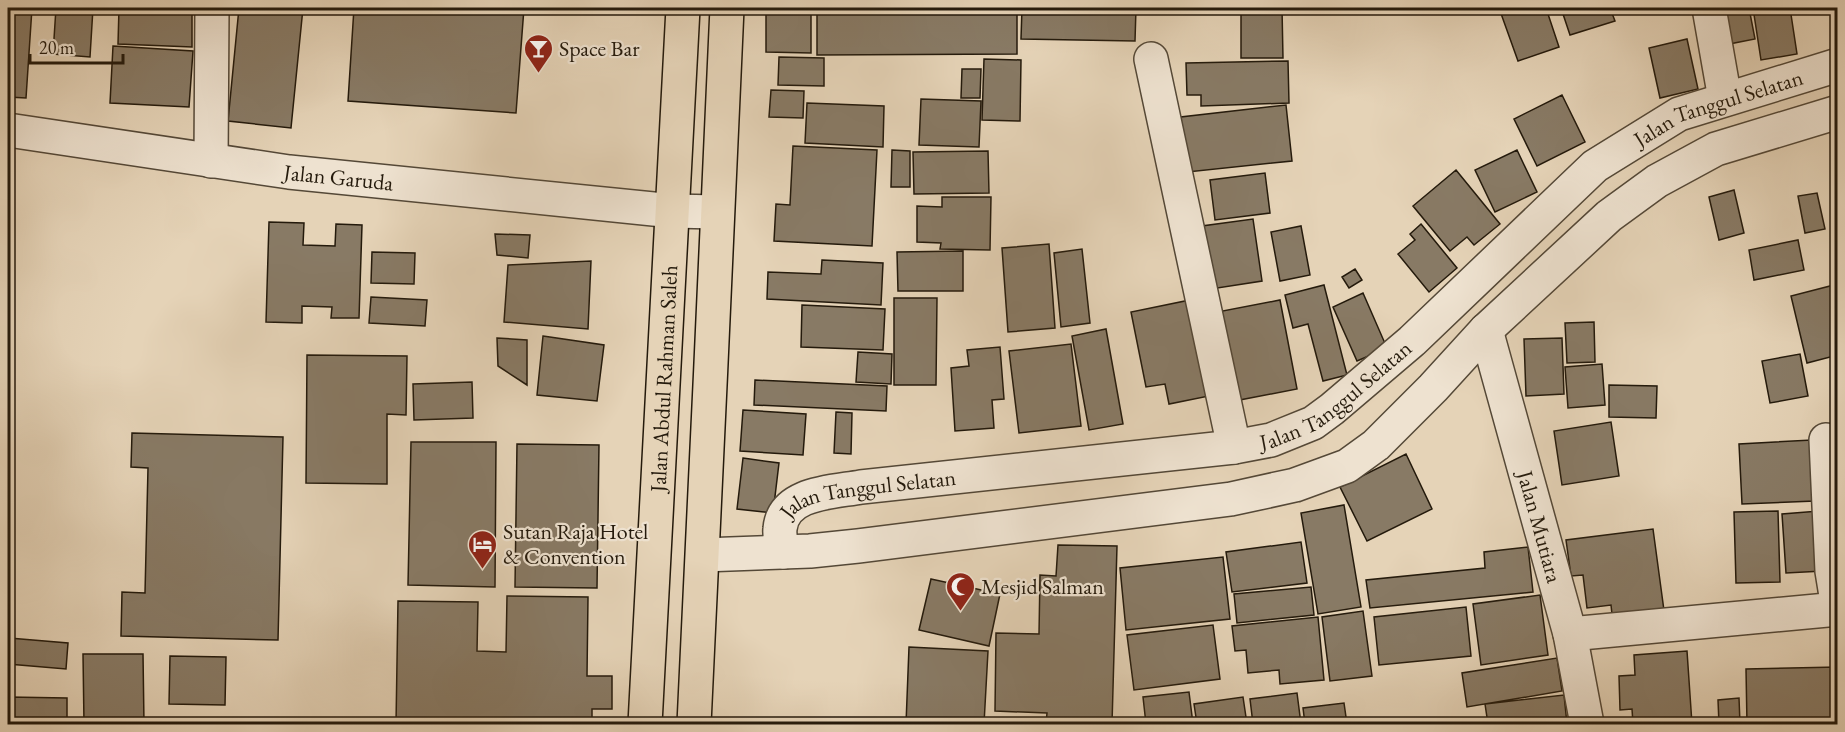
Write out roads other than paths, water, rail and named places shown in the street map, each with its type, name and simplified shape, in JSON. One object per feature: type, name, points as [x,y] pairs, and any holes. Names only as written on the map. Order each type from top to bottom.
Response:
[{"type":"highway","name":"Jalan Abdul Rahman Saleh","points":[[645,724],[683,8]]},
{"type":"highway","name":"Jalan Abdul Rahman Saleh","points":[[694,724],[704,555],[727,8]]},
{"type":"street","points":[[211,161],[212,8]]},
{"type":"street","points":[[1709,8],[1725,99]]},
{"type":"street","points":[[1151,59],[1234,447]]},
{"type":"street","name":"Jalan Tanggul Selatan","points":[[784,552],[779,530],[784,517],[789,508],[808,497],[861,487],[1234,447],[1271,440],[1313,423],[1412,341],[1595,165],[1679,114],[1838,65]]},
{"type":"street","name":"Jalan Tanggul Selatan","points":[[704,555],[784,552],[923,539],[1231,500],[1295,485],[1347,466],[1376,445],[1486,330],[1609,216],[1657,181],[1716,149],[1838,112]]},
{"type":"street","name":"Jalan Garuda","points":[[8,130],[289,172],[673,211]]},
{"type":"street","points":[[673,211],[717,212]]},
{"type":"street","name":"Jalan Mutiara","points":[[1486,330],[1570,634],[1587,724]]},
{"type":"street","points":[[1570,634],[1838,608],[1832,571],[1826,440]]},
{"type":"place","name":"Space Bar","points":[[538,74]]},
{"type":"place","name":"Sutan Raja Hotel & Convention","points":[[482,570]]},
{"type":"place","name":"Mesjid Salman","points":[[960,612]]}]
